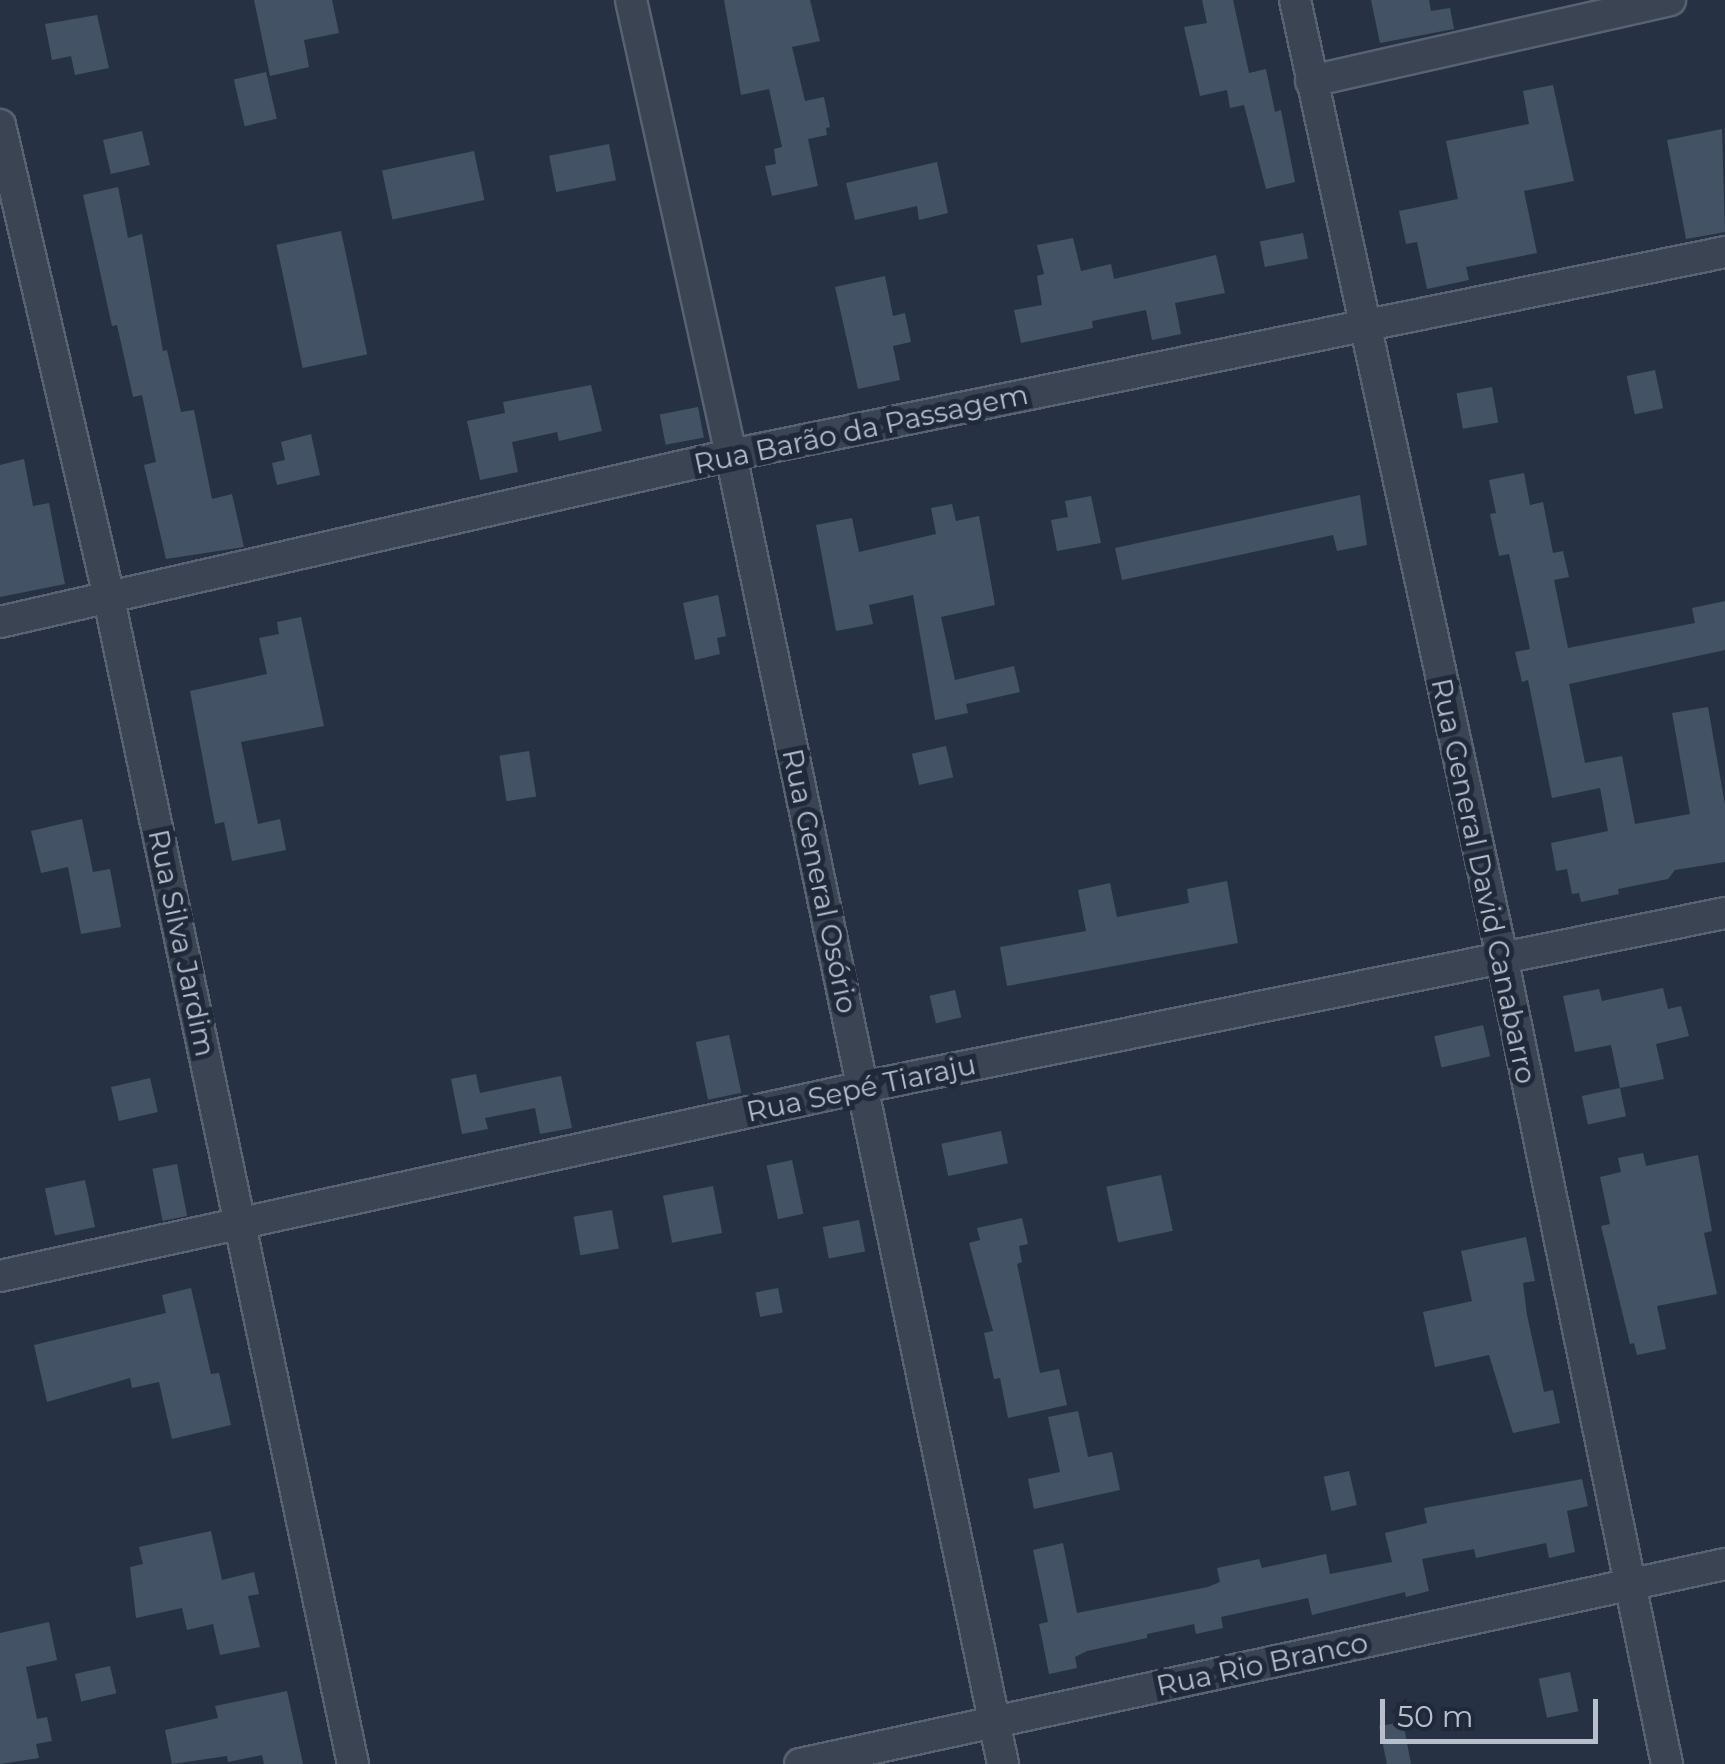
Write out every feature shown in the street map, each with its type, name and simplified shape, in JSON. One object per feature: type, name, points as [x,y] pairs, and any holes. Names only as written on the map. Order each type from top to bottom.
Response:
[{"type":"street","name":"Rua General Osório","points":[[631,0],[731,455],[1003,1764]]},
{"type":"street","name":"Rua General David Canabarro","points":[[1295,0],[1362,324],[1502,957],[1668,1764]]},
{"type":"street","points":[[1311,81],[1670,0]]},
{"type":"street","name":"Rua Silva Jardim","points":[[0,125],[109,599],[353,1764]]},
{"type":"street","name":"Rua Barão da Passagem","points":[[0,622],[731,455],[1725,252]]},
{"type":"street","name":"Rua Sepé Tiaraju","points":[[0,1276],[863,1086],[1725,913]]},
{"type":"street","name":"Rua Rio Branco","points":[[800,1764],[1725,1564]]},
{"type":"building","points":[[254,0],[332,0],[339,33],[304,40],[309,67],[270,76]]},
{"type":"building","points":[[724,0],[810,0],[820,41],[792,47],[805,101],[824,97],[830,127],[826,128],[827,135],[808,139],[818,186],[772,196],[765,166],[776,164],[774,149],[782,147],[769,89],[741,95]]},
{"type":"building","points":[[1202,0],[1233,0],[1249,73],[1266,69],[1275,112],[1281,110],[1295,182],[1266,189],[1244,105],[1230,108],[1227,90],[1200,96],[1184,27],[1207,23]]},
{"type":"building","points":[[1371,0],[1429,0],[1431,11],[1450,8],[1454,29],[1380,43]]},
{"type":"building","points":[[97,15],[109,68],[75,75],[71,56],[52,60],[45,24]]},
{"type":"building","points":[[266,72],[277,119],[245,126],[234,79]]},
{"type":"building","points":[[1553,85],[1574,181],[1524,191],[1537,253],[1466,267],[1469,280],[1427,289],[1417,242],[1406,244],[1399,211],[1458,199],[1446,141],[1529,124],[1523,91]]},
{"type":"building","points":[[1722,129],[1725,232],[1686,239],[1667,140]]},
{"type":"building","points":[[142,131],[150,165],[111,174],[103,140]]},
{"type":"building","points":[[609,144],[616,180],[556,192],[549,156]]},
{"type":"building","points":[[474,151],[484,200],[392,219],[382,171]]},
{"type":"building","points":[[937,162],[948,213],[919,220],[917,206],[855,220],[846,183]]},
{"type":"building","points":[[118,187],[128,238],[142,234],[163,351],[167,350],[181,412],[194,410],[212,499],[232,494],[244,547],[166,559],[144,465],[156,462],[142,395],[133,397],[117,325],[112,326],[83,195]]},
{"type":"building","points":[[341,231],[367,354],[303,368],[276,245]]},
{"type":"building","points":[[1303,233],[1308,259],[1265,267],[1260,241]]},
{"type":"building","points":[[1073,238],[1081,271],[1111,264],[1114,279],[1216,255],[1225,293],[1175,303],[1181,334],[1152,340],[1146,310],[1092,321],[1093,328],[1021,343],[1014,310],[1042,305],[1037,276],[1044,274],[1037,245]]},
{"type":"building","points":[[885,276],[893,316],[905,313],[911,342],[893,346],[900,380],[858,389],[835,287]]},
{"type":"building","points":[[1655,370],[1663,408],[1635,414],[1627,376]]},
{"type":"building","points":[[591,385],[602,431],[559,441],[557,432],[512,442],[518,472],[480,480],[467,421],[505,413],[503,402]]},
{"type":"building","points":[[1492,387],[1498,422],[1463,429],[1457,393]]},
{"type":"building","points":[[698,407],[704,437],[666,445],[660,414]]},
{"type":"building","points":[[311,434],[320,475],[277,485],[272,463],[285,460],[281,442]]},
{"type":"building","points":[[24,459],[33,506],[49,503],[65,584],[0,597],[0,465]]},
{"type":"building","points":[[1524,473],[1530,505],[1543,502],[1553,553],[1563,551],[1569,577],[1554,580],[1568,648],[1695,623],[1692,608],[1725,601],[1725,650],[1569,684],[1585,763],[1622,756],[1635,824],[1690,814],[1672,713],[1708,707],[1725,805],[1725,862],[1675,870],[1668,879],[1618,889],[1619,894],[1581,902],[1579,893],[1572,894],[1567,869],[1556,871],[1551,843],[1608,831],[1600,788],[1552,798],[1528,680],[1522,682],[1515,652],[1530,649],[1509,554],[1499,556],[1490,514],[1496,513],[1489,480]]},
{"type":"building","points":[[1360,495],[1367,545],[1337,551],[1333,535],[1122,580],[1115,548]]},
{"type":"building","points":[[1091,496],[1101,543],[1057,551],[1051,520],[1068,517],[1065,501]]},
{"type":"building","points":[[952,504],[956,521],[979,516],[995,605],[941,617],[955,680],[1014,666],[1020,692],[966,704],[968,713],[935,720],[913,595],[869,605],[873,624],[836,631],[816,525],[852,518],[859,552],[936,534],[931,508]]},
{"type":"building","points":[[718,595],[726,636],[717,638],[720,654],[695,660],[683,603]]},
{"type":"building","points":[[301,617],[324,726],[241,742],[258,824],[280,819],[286,850],[232,861],[224,822],[215,824],[190,691],[267,674],[259,638],[279,634],[277,622]]},
{"type":"building","points":[[946,746],[953,777],[919,785],[912,754]]},
{"type":"building","points":[[529,751],[536,796],[507,801],[499,756]]},
{"type":"building","points":[[82,819],[93,872],[110,869],[121,927],[81,934],[68,867],[41,873],[31,831]]},
{"type":"building","points":[[1227,881],[1238,943],[1007,986],[1000,947],[1086,931],[1078,890],[1110,883],[1117,917],[1189,903],[1187,889]]},
{"type":"building","points":[[1663,988],[1668,1009],[1681,1006],[1689,1036],[1656,1044],[1664,1079],[1620,1088],[1611,1045],[1575,1052],[1563,996],[1599,989],[1602,1001]]},
{"type":"building","points":[[955,990],[961,1017],[936,1023],[930,996]]},
{"type":"building","points":[[1483,1025],[1490,1056],[1441,1067],[1434,1036]]},
{"type":"building","points":[[729,1035],[741,1093],[708,1100],[696,1042]]},
{"type":"building","points":[[476,1074],[480,1093],[561,1076],[572,1128],[540,1134],[535,1108],[485,1118],[488,1129],[462,1134],[451,1079]]},
{"type":"building","points":[[150,1078],[158,1112],[119,1121],[111,1087]]},
{"type":"building","points":[[1620,1088],[1626,1116],[1588,1124],[1582,1096]]},
{"type":"building","points":[[1001,1131],[1008,1163],[948,1176],[941,1144]]},
{"type":"building","points":[[1643,1153],[1646,1166],[1698,1155],[1712,1231],[1704,1233],[1717,1294],[1657,1306],[1666,1349],[1637,1355],[1634,1343],[1630,1344],[1601,1226],[1610,1224],[1600,1177],[1621,1172],[1618,1158]]},
{"type":"building","points":[[792,1160],[803,1214],[778,1219],[767,1165]]},
{"type":"building","points":[[177,1164],[187,1216],[163,1221],[152,1169]]},
{"type":"building","points":[[1161,1175],[1173,1231],[1118,1242],[1106,1187]]},
{"type":"building","points":[[85,1180],[95,1227],[55,1235],[45,1189]]},
{"type":"building","points":[[713,1186],[722,1233],[672,1243],[663,1196]]},
{"type":"building","points":[[612,1210],[619,1248],[580,1255],[574,1217]]},
{"type":"building","points":[[1022,1218],[1028,1244],[1019,1246],[1022,1262],[1017,1264],[1040,1373],[1059,1369],[1067,1405],[1008,1418],[1000,1378],[994,1379],[984,1333],[993,1331],[969,1243],[980,1240],[977,1228]]},
{"type":"building","points":[[859,1220],[865,1251],[829,1258],[823,1227]]},
{"type":"building","points":[[1526,1237],[1535,1281],[1523,1283],[1527,1315],[1544,1392],[1553,1390],[1560,1423],[1513,1433],[1489,1355],[1435,1367],[1423,1312],[1472,1301],[1461,1251]]},
{"type":"building","points":[[191,1288],[211,1374],[219,1373],[231,1425],[172,1439],[159,1382],[132,1388],[130,1378],[47,1402],[34,1345],[166,1313],[162,1295]]},
{"type":"building","points":[[778,1288],[783,1313],[760,1317],[755,1292]]},
{"type":"building","points":[[1078,1411],[1088,1457],[1112,1452],[1120,1490],[1034,1509],[1028,1479],[1060,1472],[1048,1417]]},
{"type":"building","points":[[1349,1471],[1357,1505],[1332,1511],[1324,1477]]},
{"type":"building","points":[[1582,1479],[1588,1506],[1567,1511],[1575,1552],[1549,1558],[1546,1543],[1476,1558],[1474,1549],[1422,1559],[1429,1591],[1406,1597],[1405,1592],[1312,1615],[1308,1598],[1221,1617],[1223,1628],[1196,1634],[1194,1624],[1147,1634],[1147,1638],[1087,1651],[1075,1657],[1077,1668],[1049,1674],[1039,1624],[1048,1622],[1033,1550],[1063,1543],[1077,1613],[1208,1587],[1220,1582],[1217,1568],[1259,1559],[1262,1568],[1326,1554],[1330,1574],[1392,1562],[1385,1533],[1427,1523],[1424,1508]]},
{"type":"building","points":[[211,1531],[222,1580],[254,1572],[259,1594],[248,1596],[260,1647],[220,1655],[213,1624],[187,1630],[182,1608],[136,1618],[130,1567],[143,1564],[139,1547]]},
{"type":"building","points":[[49,1622],[57,1660],[26,1667],[37,1719],[47,1717],[52,1741],[36,1744],[39,1758],[0,1764],[0,1633]]},
{"type":"building","points":[[110,1666],[116,1693],[81,1701],[75,1674]]},
{"type":"building","points":[[1570,1672],[1578,1711],[1547,1718],[1539,1679]]},
{"type":"building","points":[[287,1691],[303,1764],[264,1764],[262,1755],[228,1762],[227,1756],[172,1764],[165,1730],[218,1718],[215,1706]]},
{"type":"building","points":[[1403,1722],[1411,1764],[1387,1764],[1379,1726]]}]
